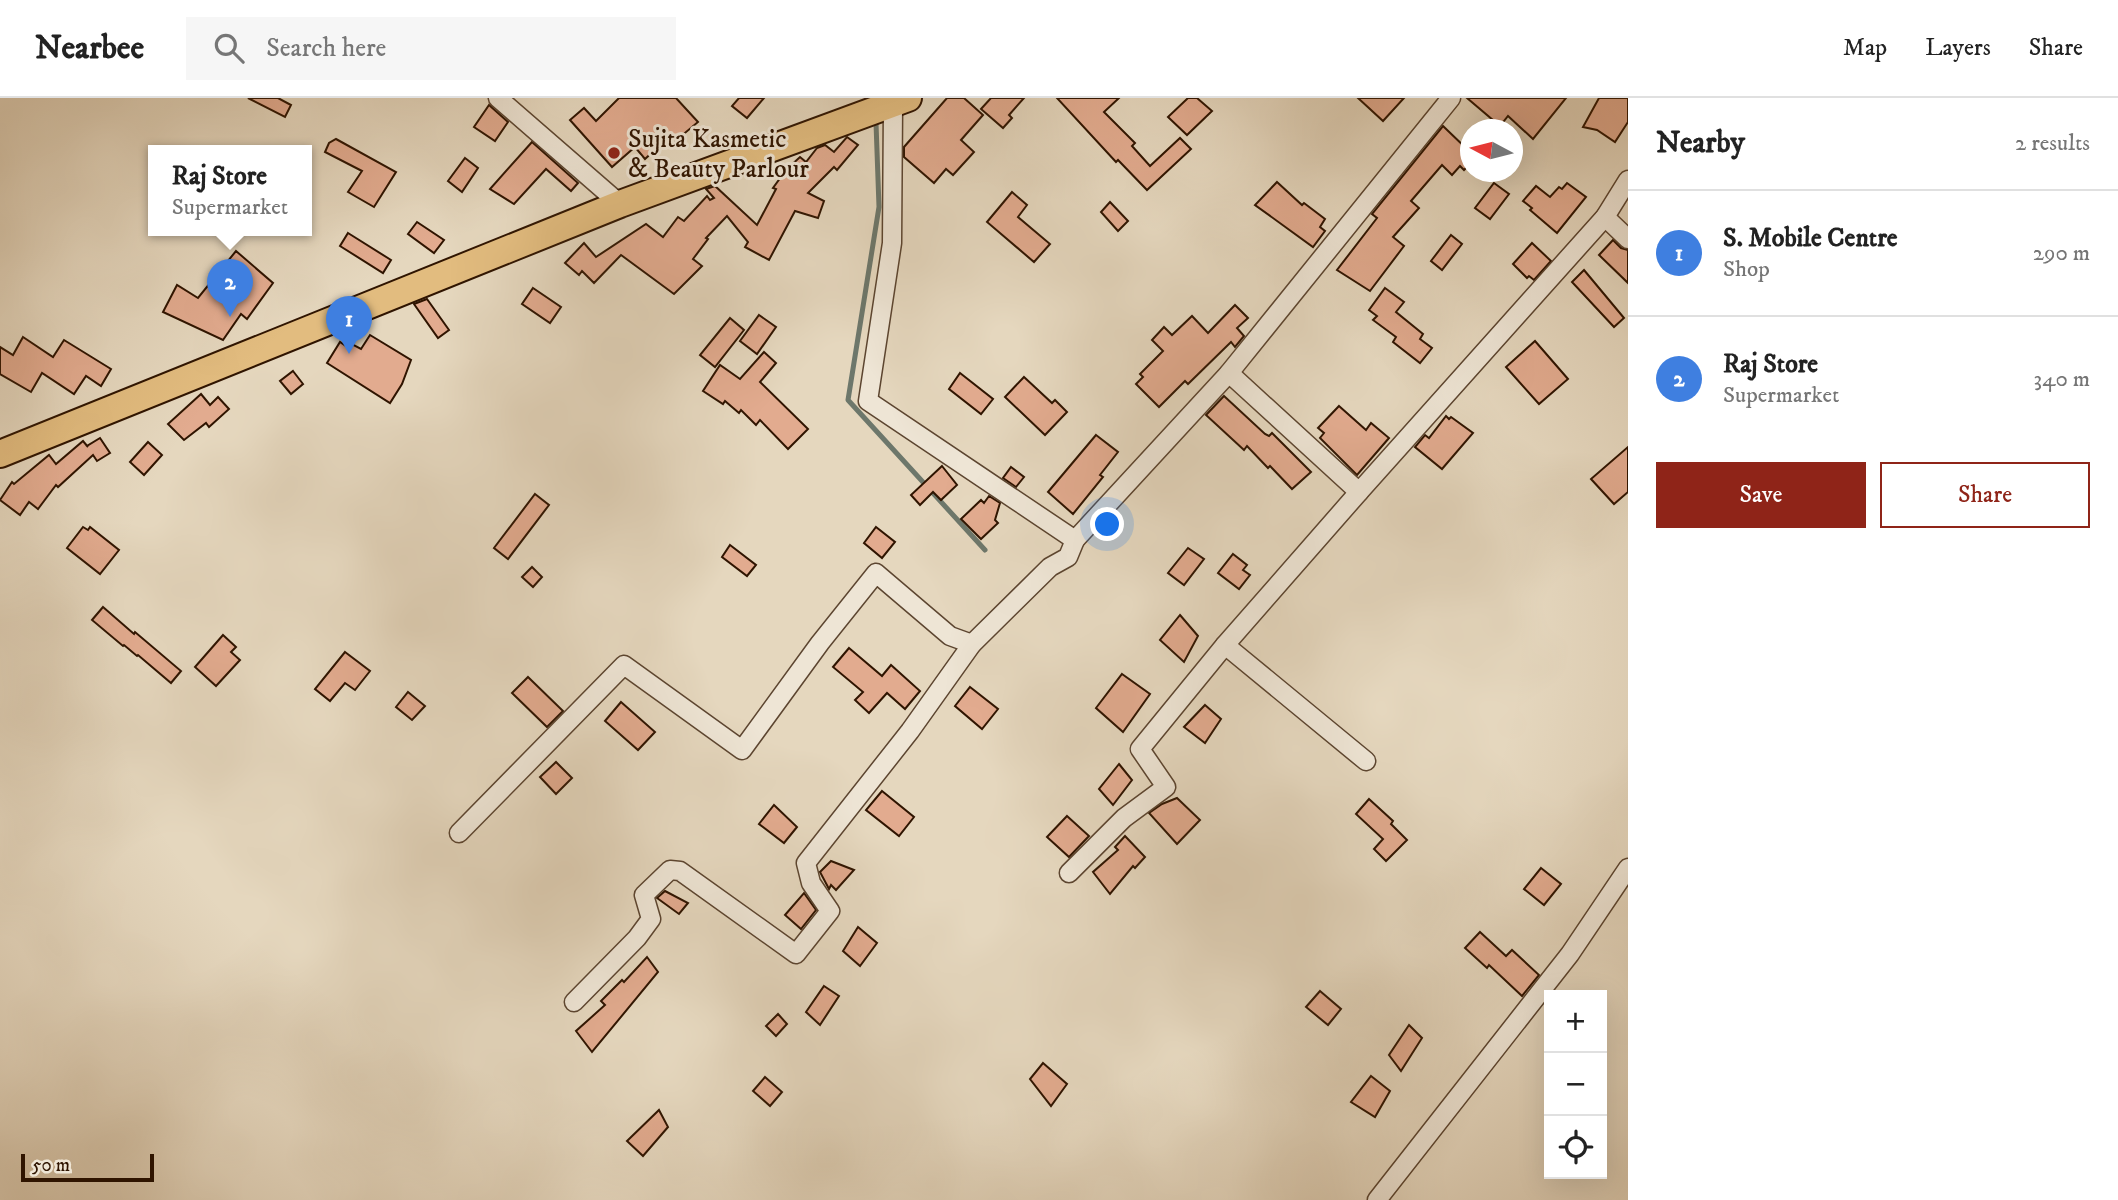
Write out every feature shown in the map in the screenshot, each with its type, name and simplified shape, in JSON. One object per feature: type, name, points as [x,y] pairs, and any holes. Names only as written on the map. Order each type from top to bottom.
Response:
[{"type":"main road","points":[[0,454],[620,204],[900,101]]},
{"type":"street","points":[[498,98],[620,204]]},
{"type":"street","points":[[574,1002],[637,938],[651,919],[645,895],[670,870],[680,871],[796,954],[830,911],[811,883],[806,863],[910,731],[972,644],[1042,574],[1068,557],[1075,540],[1229,373],[1451,98]]},
{"type":"street","points":[[900,101],[892,243],[868,401],[1075,540]]},
{"type":"street","points":[[1069,873],[1124,818],[1166,787],[1140,749],[1225,645],[1605,217],[1628,180]]},
{"type":"street","points":[[1605,217],[1628,239]]},
{"type":"street","points":[[1229,373],[1359,492]]},
{"type":"street","points":[[459,833],[624,665],[741,750],[876,573],[950,636],[972,644]]},
{"type":"street","points":[[1225,645],[1366,761]]},
{"type":"street","points":[[1377,1200],[1570,954],[1628,869]]},
{"type":"building","points":[[248,98],[278,98],[291,105],[285,117]]},
{"type":"building","points":[[619,98],[676,98],[698,122],[673,143],[668,138],[645,159],[635,147],[612,167],[570,120],[584,108],[596,121]]},
{"type":"building","points":[[739,98],[764,98],[747,118],[732,106]]},
{"type":"building","points":[[947,98],[964,98],[983,115],[961,140],[974,152],[953,175],[946,169],[934,183],[904,157],[904,147]]},
{"type":"building","points":[[991,98],[1024,98],[1009,115],[1012,118],[1003,128],[981,109]]},
{"type":"building","points":[[1057,98],[1119,98],[1104,112],[1135,143],[1132,146],[1150,166],[1180,138],[1191,149],[1147,190],[1118,160],[1116,162]]},
{"type":"building","points":[[1188,98],[1197,98],[1212,111],[1187,135],[1168,117]]},
{"type":"building","points":[[1358,98],[1404,98],[1383,121]]},
{"type":"building","points":[[1467,98],[1566,98],[1533,139],[1523,130],[1523,119],[1511,119],[1508,116],[1506,119],[1492,119]]},
{"type":"building","points":[[1599,98],[1628,98],[1628,122],[1615,142],[1597,130],[1583,127]]},
{"type":"building","points":[[489,105],[508,122],[495,141],[474,127]]},
{"type":"building","points":[[1443,126],[1460,142],[1460,166],[1452,175],[1442,165],[1411,201],[1419,208],[1393,237],[1404,246],[1370,291],[1337,270],[1377,218],[1372,214]]},
{"type":"building","points":[[847,137],[858,145],[837,170],[834,167],[808,193],[824,201],[818,218],[795,211],[769,260],[745,247],[748,242],[727,216],[706,238],[708,239],[693,259],[702,266],[674,294],[621,255],[594,283],[582,271],[579,275],[565,263],[584,243],[596,257],[646,224],[663,237],[678,217],[684,221],[707,196],[710,200],[714,198],[706,189],[715,186],[757,225],[776,189],[773,188],[786,170],[800,157],[806,162],[817,148],[825,145],[834,152]]},
{"type":"building","points":[[336,139],[396,172],[374,207],[348,192],[362,171],[325,152],[329,143]]},
{"type":"building","points":[[532,142],[578,183],[571,191],[546,169],[514,204],[490,189]]},
{"type":"building","points":[[465,158],[478,168],[462,192],[448,181]]},
{"type":"building","points":[[1277,182],[1302,205],[1304,203],[1325,219],[1320,227],[1325,231],[1313,247],[1255,205]]},
{"type":"building","points":[[1494,183],[1509,194],[1490,219],[1475,208]]},
{"type":"building","points":[[1567,183],[1586,197],[1557,233],[1523,201],[1536,186],[1550,197]]},
{"type":"building","points":[[1012,192],[1027,205],[1018,217],[1050,244],[1034,262],[987,222]]},
{"type":"building","points":[[1110,202],[1128,221],[1118,231],[1101,212]]},
{"type":"building","points":[[417,222],[444,240],[434,253],[408,234]]},
{"type":"building","points":[[348,233],[391,260],[383,273],[340,246]]},
{"type":"building","points":[[1451,235],[1462,244],[1442,270],[1431,261]]},
{"type":"building","points":[[1613,240],[1621,248],[1628,250],[1628,283],[1599,255]]},
{"type":"building","points":[[1532,243],[1551,261],[1534,280],[1529,276],[1527,278],[1513,264]]},
{"type":"building","points":[[236,251],[273,283],[247,319],[241,314],[223,340],[163,312],[177,285],[198,298]]},
{"type":"building","points":[[1584,270],[1624,318],[1614,327],[1572,282]]},
{"type":"building","points":[[533,288],[561,307],[550,323],[522,304]]},
{"type":"building","points":[[1385,288],[1404,302],[1396,312],[1423,334],[1420,339],[1432,348],[1420,363],[1393,342],[1396,337],[1373,320],[1377,316],[1369,310]]},
{"type":"building","points":[[427,299],[449,330],[438,338],[414,304]]},
{"type":"building","points":[[1235,305],[1248,318],[1237,328],[1244,336],[1235,347],[1231,342],[1188,384],[1185,381],[1159,407],[1136,384],[1143,377],[1140,374],[1163,351],[1152,340],[1164,327],[1172,335],[1192,316],[1208,333]]},
{"type":"building","points":[[759,315],[776,327],[757,354],[740,341]]},
{"type":"building","points":[[730,318],[744,330],[715,367],[700,355]]},
{"type":"building","points":[[370,335],[411,360],[402,384],[390,403],[327,363],[340,342],[346,346],[348,342],[361,349]]},
{"type":"building","points":[[23,337],[53,357],[64,340],[111,369],[101,386],[86,376],[74,394],[42,373],[31,392],[0,374],[0,347],[13,355]]},
{"type":"building","points":[[1535,341],[1568,379],[1539,404],[1506,367]]},
{"type":"building","points":[[764,352],[776,363],[760,382],[808,429],[788,449],[760,420],[756,425],[741,410],[739,413],[725,401],[723,404],[703,391],[720,365],[740,379]]},
{"type":"building","points":[[293,371],[303,384],[291,394],[280,381]]},
{"type":"building","points":[[960,373],[993,399],[981,414],[949,389]]},
{"type":"building","points":[[1024,377],[1052,403],[1055,400],[1067,412],[1045,435],[1005,397]]},
{"type":"building","points":[[201,394],[210,405],[218,397],[229,409],[209,427],[206,423],[184,440],[168,424]]},
{"type":"building","points":[[1224,396],[1265,434],[1269,436],[1272,433],[1311,472],[1292,489],[1247,446],[1244,450],[1206,415]]},
{"type":"building","points":[[1339,406],[1366,430],[1371,423],[1389,438],[1357,475],[1320,438],[1324,433],[1318,428]]},
{"type":"building","points":[[1446,416],[1473,433],[1442,469],[1415,447],[1425,435],[1429,438]]},
{"type":"building","points":[[1096,435],[1118,452],[1100,475],[1103,477],[1073,514],[1048,492]]},
{"type":"building","points":[[100,438],[110,453],[97,461],[93,455],[58,487],[56,485],[38,509],[29,502],[20,515],[0,500],[12,482],[14,484],[49,455],[56,464],[83,441],[87,446]]},
{"type":"building","points":[[148,442],[162,455],[144,475],[130,462]]},
{"type":"building","points":[[1628,447],[1628,492],[1614,504],[1591,479]]},
{"type":"building","points":[[942,466],[957,485],[941,500],[933,492],[920,505],[911,495]]},
{"type":"building","points":[[1011,467],[1024,477],[1016,487],[1003,478]]},
{"type":"building","points":[[535,494],[549,505],[508,559],[494,548]]},
{"type":"building","points":[[989,496],[1000,503],[995,520],[998,523],[981,539],[961,519],[981,500],[984,503]]},
{"type":"building","points":[[83,527],[88,530],[90,527],[119,550],[100,574],[67,548]]},
{"type":"building","points":[[876,527],[895,542],[882,558],[864,543]]},
{"type":"building","points":[[730,545],[756,565],[747,576],[722,557]]},
{"type":"building","points":[[1188,548],[1204,559],[1184,585],[1168,573]]},
{"type":"building","points":[[1233,554],[1247,565],[1243,570],[1250,575],[1239,589],[1218,573]]},
{"type":"building","points":[[532,567],[542,577],[533,587],[522,577]]},
{"type":"building","points":[[103,607],[181,671],[171,683],[92,620]]},
{"type":"building","points":[[1180,615],[1198,636],[1184,662],[1160,640]]},
{"type":"building","points":[[223,635],[236,647],[231,652],[240,660],[216,686],[195,667]]},
{"type":"building","points":[[849,648],[882,676],[891,665],[920,691],[905,709],[887,693],[869,713],[855,700],[863,692],[833,667]]},
{"type":"building","points":[[345,652],[370,671],[355,690],[345,683],[330,701],[315,689]]},
{"type":"building","points":[[1122,674],[1150,694],[1123,732],[1096,708]]},
{"type":"building","points":[[528,677],[563,711],[547,727],[512,693]]},
{"type":"building","points":[[970,687],[998,709],[982,729],[955,706]]},
{"type":"building","points":[[408,692],[425,706],[412,720],[396,707]]},
{"type":"building","points":[[621,702],[655,732],[638,750],[605,721]]},
{"type":"building","points":[[1205,705],[1221,719],[1205,743],[1184,727]]},
{"type":"building","points":[[556,762],[572,778],[556,794],[540,777]]},
{"type":"building","points":[[1119,764],[1132,780],[1113,805],[1099,789]]},
{"type":"building","points":[[882,791],[914,817],[899,836],[866,810]]},
{"type":"building","points":[[1177,798],[1200,820],[1177,844],[1149,813]]},
{"type":"building","points":[[1369,799],[1393,821],[1391,824],[1407,840],[1386,861],[1374,849],[1383,839],[1356,814]]},
{"type":"building","points":[[774,805],[797,827],[784,843],[759,824]]},
{"type":"building","points":[[1067,816],[1089,836],[1069,857],[1047,837]]},
{"type":"building","points":[[1125,836],[1145,857],[1135,868],[1133,866],[1110,894],[1093,872],[1118,850],[1115,847]]},
{"type":"building","points":[[831,861],[854,870],[836,890],[831,885],[829,889],[820,872]]},
{"type":"building","points":[[1541,868],[1561,884],[1544,905],[1524,889]]},
{"type":"building","points":[[665,891],[688,903],[679,914],[657,898]]},
{"type":"building","points":[[804,893],[816,910],[801,929],[785,915]]},
{"type":"building","points":[[858,927],[877,943],[860,966],[843,951]]},
{"type":"building","points":[[1480,932],[1506,956],[1512,950],[1539,975],[1522,996],[1489,965],[1487,968],[1465,948]]},
{"type":"building","points":[[647,957],[658,972],[592,1052],[576,1031],[605,1005],[601,1001],[622,980],[624,982]]},
{"type":"building","points":[[824,986],[839,996],[820,1025],[806,1012]]},
{"type":"building","points":[[1320,991],[1341,1009],[1328,1025],[1306,1007]]},
{"type":"building","points":[[778,1014],[787,1024],[776,1036],[766,1026]]},
{"type":"building","points":[[1409,1025],[1422,1038],[1401,1071],[1389,1055]]},
{"type":"building","points":[[1043,1063],[1067,1084],[1051,1106],[1030,1079]]},
{"type":"building","points":[[1371,1076],[1390,1091],[1375,1117],[1351,1102]]},
{"type":"building","points":[[765,1077],[782,1092],[770,1106],[753,1091]]},
{"type":"building","points":[[659,1110],[668,1127],[643,1156],[627,1141]]},
{"type":"waterway","points":[[876,123],[879,207],[848,400],[985,550]]},
{"type":"place","name":"Sujita Kasmetic & Beauty Parlour","points":[[614,153]]},
{"type":"place","name":"Raj Store","points":[[230,317]]},
{"type":"place","name":"S. Mobile Centre","points":[[349,354]]}]
